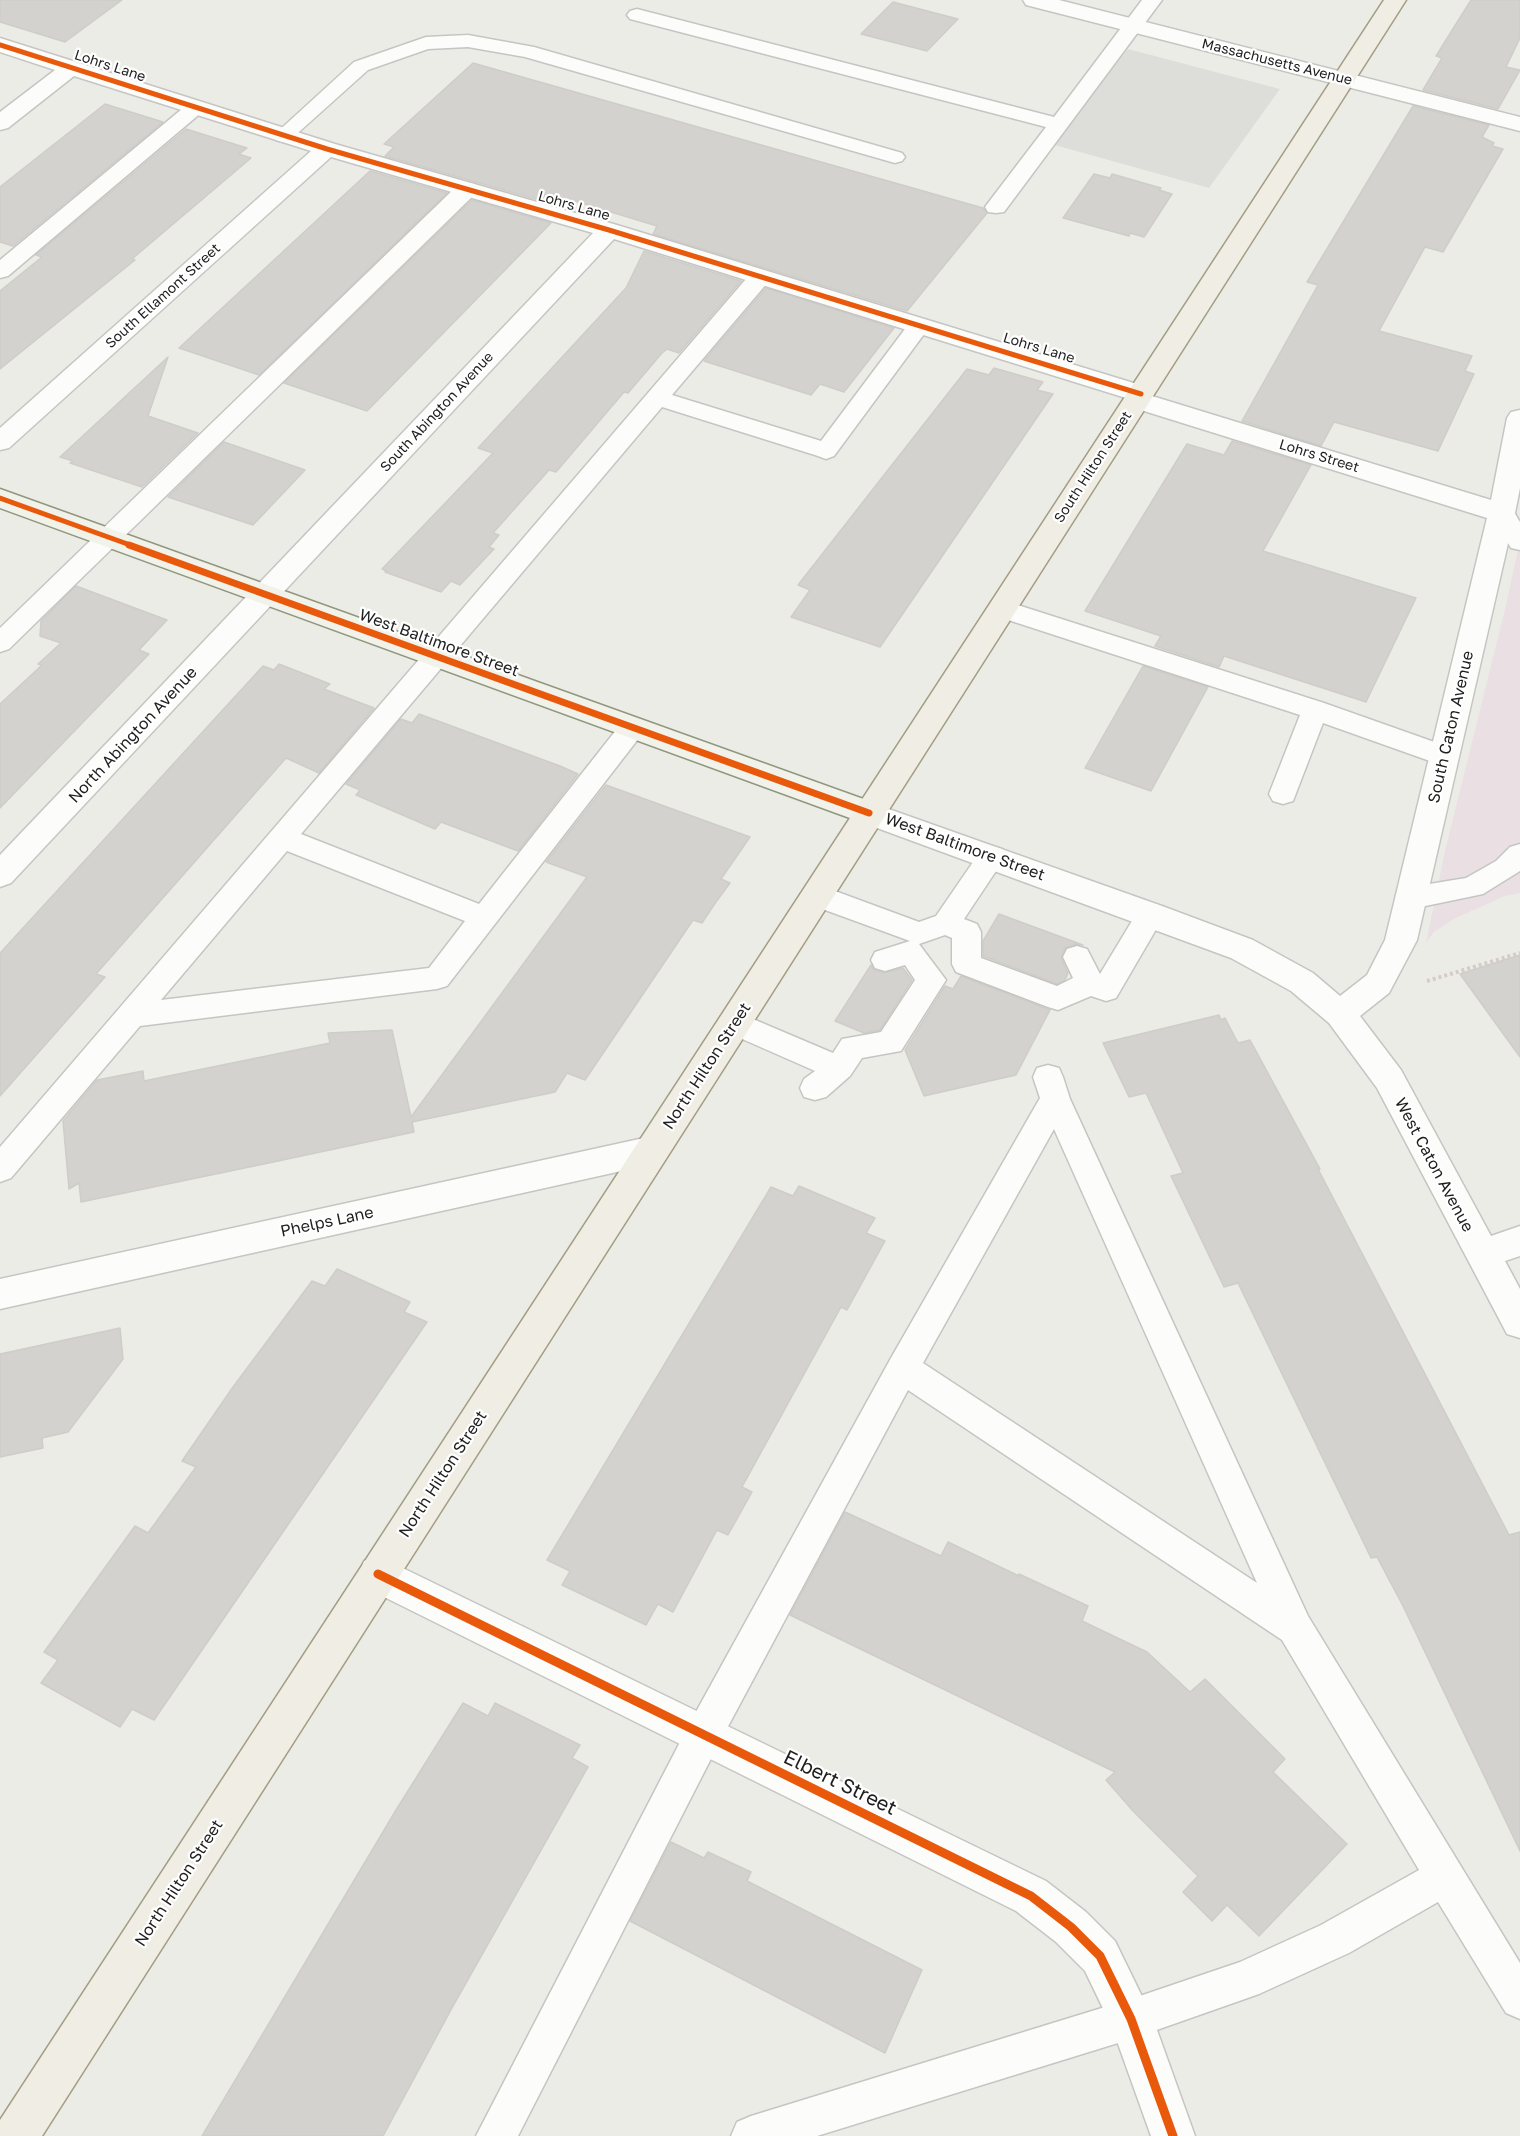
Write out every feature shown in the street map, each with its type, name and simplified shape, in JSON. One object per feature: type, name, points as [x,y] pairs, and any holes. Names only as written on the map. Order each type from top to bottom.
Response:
[{"type":"main road","name":"South Hilton Street","points":[[869,813],[1395,0]]},
{"type":"main road","name":"West Baltimore Street","points":[[0,498],[869,813]]},
{"type":"main road","name":"North Hilton Street","points":[[16,2136],[869,813]]},
{"type":"street","name":"Massachusetts Avenue","points":[[1034,0],[1520,124]]},
{"type":"street","name":"Lohrs Lane","points":[[0,45],[327,149],[609,230],[1139,397]]},
{"type":"street","points":[[0,123],[72,67]]},
{"type":"street","name":"South Ellamont Street","points":[[0,442],[327,149]]},
{"type":"street","name":"South Abington Avenue","points":[[265,594],[609,230]]},
{"type":"street","name":"Lohrs Street","points":[[1139,397],[1502,513]]},
{"type":"street","name":"South Caton Avenue","points":[[1340,1014],[1378,984],[1401,940],[1502,513],[1520,418]]},
{"type":"street","name":"North Abington Avenue","points":[[0,875],[265,594]]},
{"type":"street","name":"West Baltimore Street","points":[[869,813],[1242,949],[1302,982],[1340,1014]]},
{"type":"street","name":"West Caton Avenue","points":[[1340,1014],[1389,1078],[1481,1254],[1520,1323]]},
{"type":"street","name":"Phelps Lane","points":[[0,1294],[653,1149]]},
{"type":"street","points":[[1481,1254],[1520,1240]]},
{"type":"street","name":"Elbert Street","points":[[378,1574],[1031,1896],[1071,1927],[1100,1956],[1131,2019],[1173,2136]]},
{"type":"lane","points":[[996,207],[1152,0]]},
{"type":"lane","points":[[637,15],[1058,124]]},
{"type":"lane","points":[[284,135],[362,66],[426,43],[468,40],[527,51],[895,157]]},
{"type":"lane","points":[[0,271],[195,108]]},
{"type":"lane","points":[[0,642],[467,189]]},
{"type":"lane","points":[[0,1169],[760,277]]},
{"type":"lane","points":[[657,398],[826,451],[919,326]]},
{"type":"lane","points":[[1502,513],[1520,542]]},
{"type":"lane","points":[[1002,609],[1315,710],[1444,756]]},
{"type":"lane","points":[[1282,794],[1315,710]]},
{"type":"lane","points":[[132,1015],[437,978],[633,727]]},
{"type":"lane","points":[[282,838],[484,917]]},
{"type":"lane","points":[[966,964],[968,927],[992,856]]},
{"type":"lane","points":[[1411,898],[1473,887],[1515,862]]},
{"type":"lane","points":[[816,895],[905,949],[931,980]]},
{"type":"lane","points":[[1077,957],[1089,983],[1106,990],[1151,914]]},
{"type":"lane","points":[[905,949],[968,927]]},
{"type":"lane","points":[[734,1023],[845,1046],[890,1043],[931,980],[966,964],[1058,999],[1089,983]]},
{"type":"lane","points":[[815,1088],[845,1046]]},
{"type":"lane","points":[[498,2136],[704,1734],[903,1368],[1051,1088],[1295,1628],[1520,1999]]},
{"type":"lane","points":[[903,1368],[1295,1628]]},
{"type":"lane","points":[[752,2136],[1131,2019],[1245,1980],[1335,1939],[1444,1877]]},
{"type":"path","points":[[1427,981],[1520,952]]},
{"type":"shaded area","points":[[1128,49],[1280,89],[1209,188],[1051,144]]},
{"type":"shaded area","points":[[1520,540],[1520,893],[1505,896],[1454,919],[1434,932],[1426,943],[1445,851]]},
{"type":"building","points":[[0,0],[122,0],[65,42],[0,22]]},
{"type":"building","points":[[1471,0],[1520,0],[1520,38],[1506,67],[1520,70],[1498,109],[1423,90],[1442,58],[1436,56]]},
{"type":"building","points":[[893,2],[958,19],[927,51],[861,34]]},
{"type":"building","points":[[473,63],[983,208],[987,213],[907,311],[653,234],[657,226],[575,201],[567,208],[385,156],[394,147],[384,144]]},
{"type":"building","points":[[105,104],[163,122],[13,246],[0,242],[0,187]]},
{"type":"building","points":[[1413,106],[1489,125],[1482,137],[1494,143],[1492,146],[1503,149],[1443,252],[1425,247],[1379,331],[1472,356],[1465,371],[1474,374],[1438,451],[1334,422],[1321,446],[1242,421],[1318,285],[1307,282]]},
{"type":"building","points":[[186,129],[247,148],[239,154],[251,158],[132,259],[135,260],[0,369],[0,291],[42,257],[36,255]]},
{"type":"building","points":[[370,171],[447,193],[259,375],[179,348]]},
{"type":"building","points":[[1094,174],[1110,178],[1112,174],[1161,188],[1159,190],[1172,194],[1144,237],[1130,233],[1129,236],[1063,218]]},
{"type":"building","points":[[472,200],[551,223],[367,411],[284,383]]},
{"type":"building","points":[[644,251],[741,281],[679,353],[667,349],[662,353],[628,393],[624,392],[556,472],[549,470],[493,533],[499,535],[489,547],[494,549],[460,585],[451,581],[441,592],[385,572],[387,571],[382,569],[493,453],[478,448],[626,288]]},
{"type":"building","points":[[766,288],[894,328],[844,392],[820,384],[811,395],[704,361]]},
{"type":"building","points":[[168,357],[148,416],[198,433],[142,487],[70,463],[73,461],[60,457]]},
{"type":"building","points":[[994,368],[1043,382],[1037,390],[1053,394],[880,647],[791,617],[810,590],[798,585],[967,369],[989,375]]},
{"type":"building","points":[[1232,441],[1311,465],[1263,551],[1416,598],[1366,702],[1224,656],[1219,667],[1155,646],[1161,636],[1085,611],[1187,444],[1224,455]]},
{"type":"building","points":[[224,442],[305,470],[253,525],[168,497]]},
{"type":"building","points":[[76,586],[167,620],[139,650],[149,654],[0,808],[0,704],[42,665],[38,664],[61,643],[40,636],[41,621]]},
{"type":"building","points":[[279,664],[330,684],[324,689],[374,708],[319,773],[286,758],[96,974],[105,977],[0,1096],[0,953],[263,666],[274,670]]},
{"type":"building","points":[[1143,666],[1208,687],[1151,791],[1085,768]]},
{"type":"building","points":[[419,714],[578,774],[518,851],[441,822],[435,829],[356,795],[360,790],[346,784],[401,719],[412,723]]},
{"type":"building","points":[[606,785],[750,837],[721,879],[730,883],[702,923],[693,920],[585,1080],[567,1073],[555,1092],[412,1122],[414,1132],[264,1164],[81,1202],[79,1183],[69,1189],[63,1121],[97,1080],[143,1071],[144,1081],[330,1043],[328,1033],[392,1030],[411,1117],[587,877],[546,862]]},
{"type":"building","points":[[999,914],[1083,945],[1076,944],[1065,948],[1061,958],[1068,973],[1065,980],[1057,984],[983,956],[983,941]]},
{"type":"building","points":[[1520,955],[1520,1057],[1460,974]]},
{"type":"building","points":[[871,965],[874,970],[884,973],[903,968],[912,980],[880,1030],[864,1033],[835,1021]]},
{"type":"building","points":[[961,976],[1050,1010],[1016,1075],[924,1096],[905,1050],[945,986],[953,989]]},
{"type":"building","points":[[1219,1015],[1221,1020],[1225,1018],[1238,1043],[1250,1040],[1320,1169],[1318,1169],[1509,1535],[1520,1532],[1520,1851],[1403,1606],[1377,1557],[1371,1558],[1238,1283],[1224,1287],[1171,1176],[1183,1173],[1146,1093],[1129,1097],[1103,1043]]},
{"type":"building","points":[[799,1186],[875,1218],[866,1233],[885,1241],[847,1310],[841,1307],[742,1487],[752,1492],[728,1535],[717,1530],[673,1612],[658,1604],[646,1625],[562,1585],[570,1571],[547,1560],[771,1187],[793,1196]]},
{"type":"building","points":[[337,1269],[410,1302],[404,1312],[427,1322],[154,1720],[132,1709],[120,1727],[41,1683],[58,1660],[44,1652],[135,1526],[148,1533],[196,1467],[182,1461],[233,1387],[312,1281],[325,1286]]},
{"type":"building","points":[[120,1328],[123,1359],[68,1432],[42,1438],[43,1448],[0,1457],[0,1354]]},
{"type":"building","points":[[845,1512],[941,1556],[948,1542],[1088,1606],[1082,1621],[1147,1652],[1190,1692],[1205,1679],[1285,1759],[1273,1772],[1347,1844],[1259,1936],[1227,1905],[1212,1921],[1183,1892],[1198,1876],[1133,1811],[1106,1780],[1115,1772],[790,1615]]},
{"type":"building","points":[[463,1703],[488,1716],[495,1703],[580,1745],[572,1758],[588,1767],[452,2008],[383,2136],[202,2136],[396,1810]]},
{"type":"building","points":[[671,1842],[704,1858],[708,1852],[751,1872],[747,1881],[922,1970],[885,2053],[630,1921]]},
{"type":"cycle path","points":[[0,45],[327,149],[609,230],[1141,394]]},
{"type":"cycle path","points":[[0,498],[869,813]]},
{"type":"cycle path","points":[[378,1574],[1031,1896],[1071,1927],[1100,1956],[1131,2019],[1173,2136]]}]
